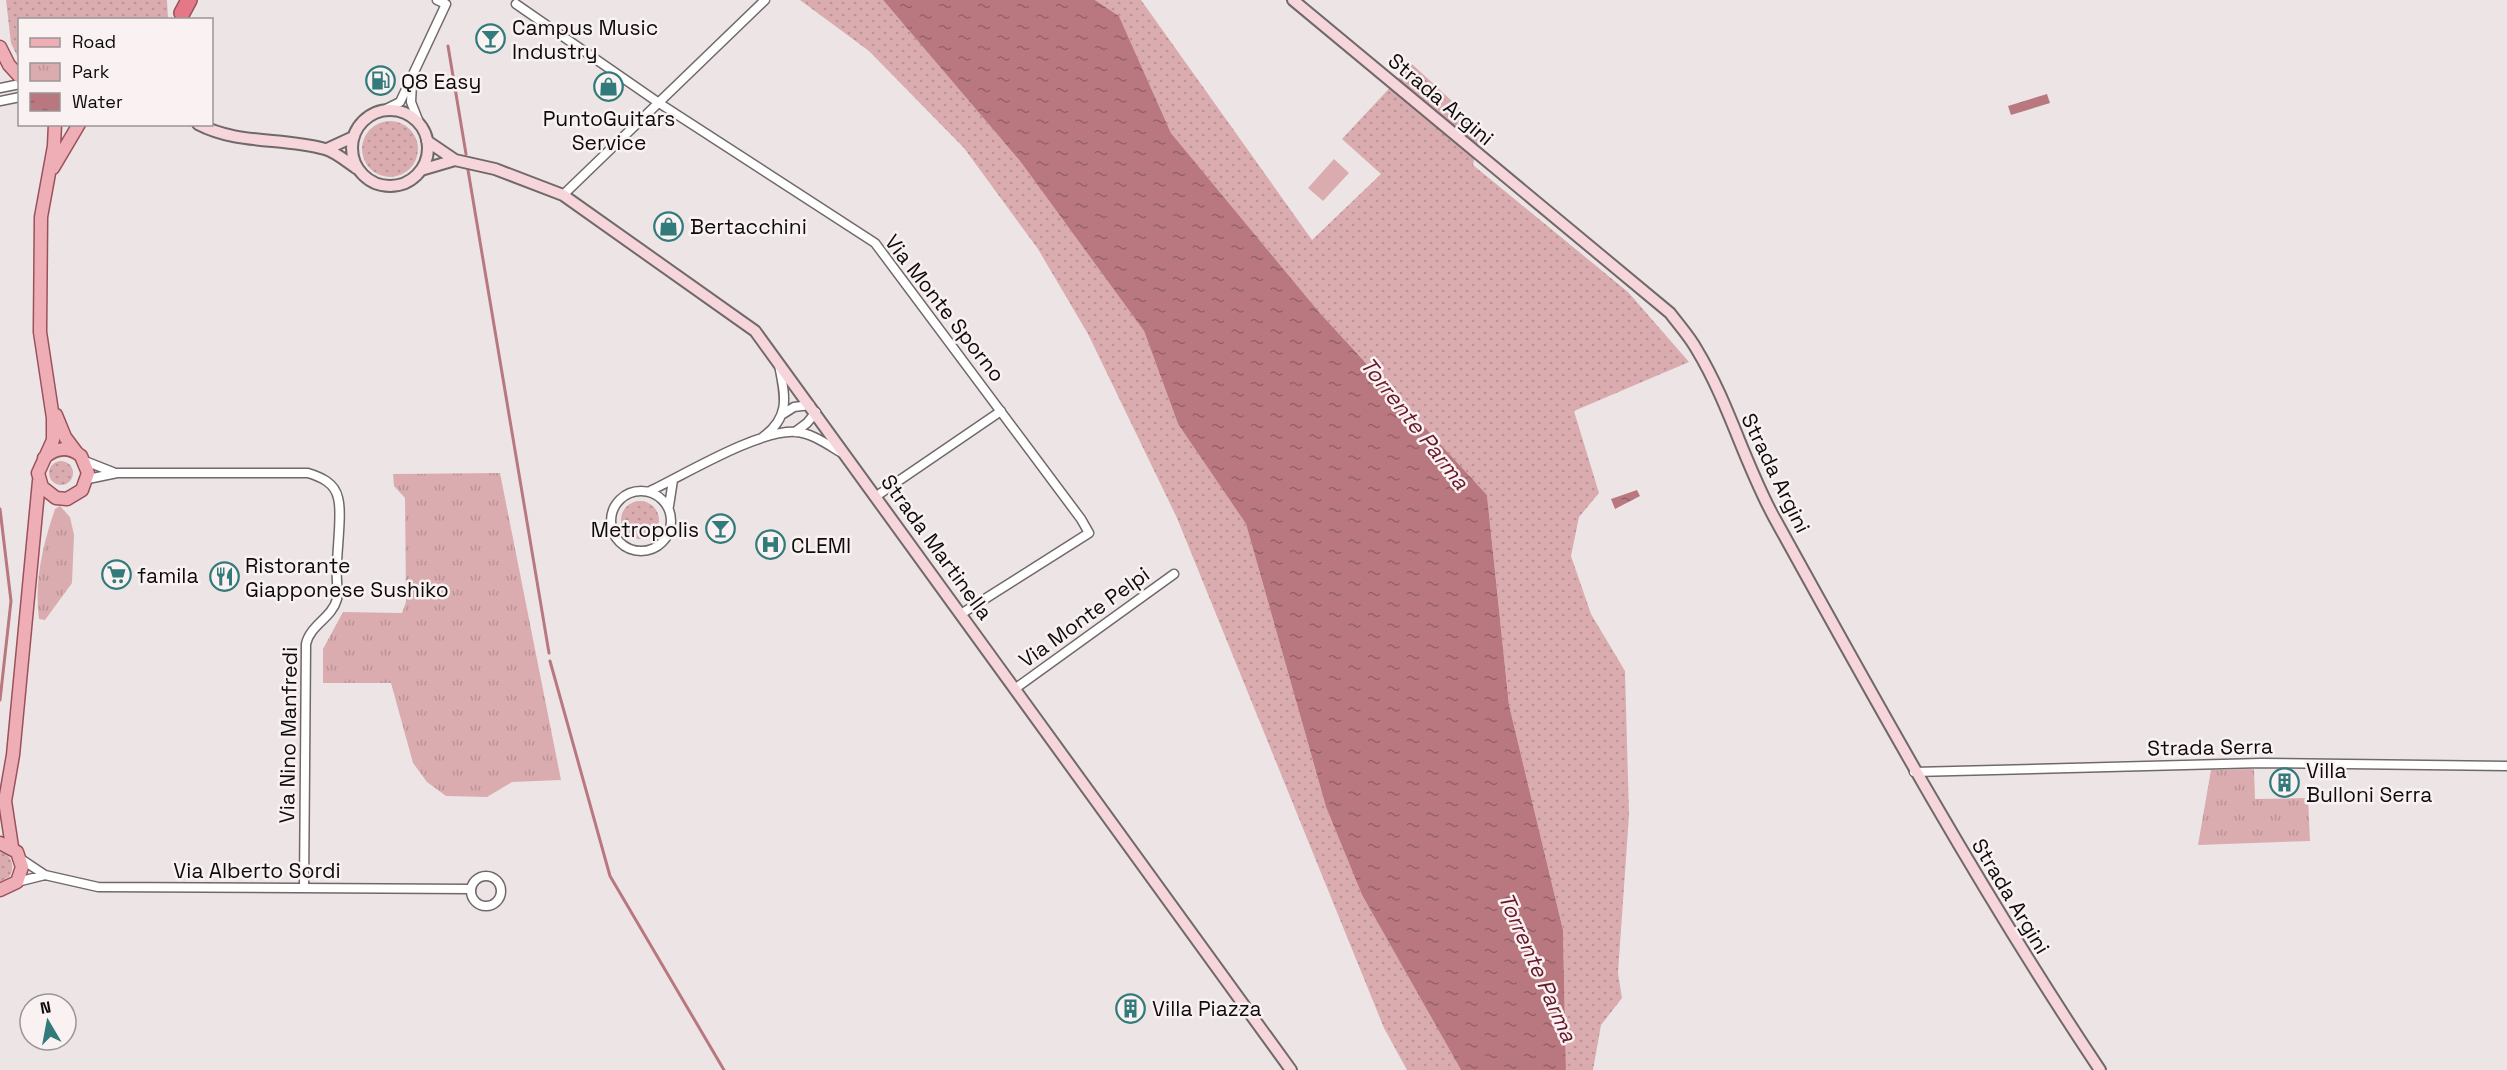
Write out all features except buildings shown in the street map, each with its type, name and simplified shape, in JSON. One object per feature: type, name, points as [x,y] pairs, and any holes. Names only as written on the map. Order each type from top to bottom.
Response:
[{"type":"main road","points":[[0,47],[9,65],[18,75]]},
{"type":"main road","points":[[1,894],[17,882],[21,875],[21,859],[6,845],[3,801],[13,755],[40,465],[53,440],[40,332],[40,217],[54,146],[55,126]]},
{"type":"main road","points":[[45,185],[78,126]]},
{"type":"main road","points":[[39,481],[51,495],[61,499],[73,497],[82,490],[88,479],[81,457],[60,427],[49,394]]},
{"type":"main road","points":[[44,458],[49,453],[63,449],[81,457]]},
{"type":"main road","points":[[32,547],[43,507],[51,495]]},
{"type":"street","points":[[358,169],[352,148],[353,137],[364,120],[400,102],[446,4],[437,0]]},
{"type":"street","points":[[563,195],[765,0]]},
{"type":"street","name":"Strada Argini","points":[[1293,0],[1670,313],[1697,349],[1713,381],[1754,482],[1914,772],[2031,968],[2100,1070]]},
{"type":"street","name":"Via Monte Sporno","points":[[516,4],[659,103],[875,243],[1001,411],[1089,533],[961,614]]},
{"type":"street","points":[[413,77],[411,102],[420,125]]},
{"type":"street","points":[[0,88],[18,84]]},
{"type":"street","points":[[0,101],[18,97]]},
{"type":"street","points":[[382,111],[403,112],[420,125]]},
{"type":"street","name":"Strada Martinella","points":[[420,125],[428,141],[455,160],[495,169],[563,195],[754,331],[1016,688],[1291,1070]]},
{"type":"street","name":"Strada Martinella","points":[[201,126],[211,132],[240,138],[327,149],[358,169],[366,178],[390,186],[407,182],[422,170],[455,160]]},
{"type":"street","points":[[327,149],[353,137]]},
{"type":"street","points":[[422,170],[426,161],[428,141]]},
{"type":"street","points":[[761,439],[776,427],[783,414],[784,388],[779,363]]},
{"type":"street","points":[[673,480],[669,507],[671,527],[662,544],[650,550],[640,551],[621,544],[613,533],[611,523],[615,505],[630,493],[650,491],[673,480],[761,439],[795,432],[807,423],[813,409],[794,407],[783,414]]},
{"type":"street","points":[[876,496],[1001,411]]},
{"type":"street","points":[[795,432],[814,438],[843,453]]},
{"type":"street","points":[[81,457],[117,473]]},
{"type":"street","points":[[88,479],[117,473]]},
{"type":"street","name":"Via Nino Manfredi","points":[[117,473],[308,473],[322,478],[333,487],[339,498],[336,554],[338,598],[333,609],[308,633],[306,644],[304,888]]},
{"type":"street","points":[[650,491],[662,498],[669,507]]},
{"type":"street","name":"Via Monte Pelpi","points":[[1016,688],[1174,574]]},
{"type":"street","name":"Strada Serra","points":[[1914,772],[2261,763],[2507,766]]},
{"type":"street","name":"Via Alberto Sordi","points":[[21,859],[45,875],[98,887],[471,889]]},
{"type":"street","name":"Via Alberto Sordi","points":[[17,882],[45,875]]},
{"type":"green space","points":[[6,0],[167,0],[168,18],[18,18],[18,58],[11,43]]},
{"type":"green space","points":[[800,0],[883,0],[1020,161],[1144,331],[1178,424],[1246,524],[1326,807],[1362,895],[1461,1070],[1407,1070],[1384,1028],[1177,518],[1088,334],[1038,249],[964,148],[869,51]]},
{"type":"green space","points":[[1095,0],[1141,0],[1312,240],[1381,174],[1342,139],[1412,64],[1481,128],[1473,165],[1628,292],[1689,362],[1574,411],[1599,493],[1579,517],[1571,556],[1591,614],[1625,671],[1629,815],[1618,973],[1622,998],[1601,1025],[1593,1070],[1566,1070],[1563,930],[1509,705],[1487,495],[1319,312],[1171,133],[1119,16]]},
{"type":"green space","points":[[384,121],[396,121],[410,129],[418,143],[416,160],[410,169],[396,177],[384,177],[367,165],[362,155],[362,143],[374,126]]},
{"type":"green space","points":[[1334,159],[1349,173],[1323,201],[1308,188]]},
{"type":"green space","points":[[61,461],[66,462],[72,468],[72,478],[66,484],[61,485],[56,484],[50,478],[49,473],[50,468],[56,462]]},
{"type":"green space","points":[[500,473],[561,780],[512,782],[487,797],[446,796],[427,782],[413,763],[391,683],[323,683],[323,649],[343,612],[402,613],[406,602],[405,498],[394,486],[393,474]]},
{"type":"green space","points":[[640,501],[647,502],[653,507],[658,513],[658,527],[653,533],[647,538],[640,539],[633,538],[627,533],[622,527],[621,520],[622,513],[627,507],[633,502]]},
{"type":"green space","points":[[60,506],[70,517],[74,535],[72,583],[45,620],[39,619],[39,577],[43,549],[55,509]]},
{"type":"green space","points":[[2254,769],[2255,799],[2308,798],[2310,841],[2198,845],[2211,770]]},
{"type":"green space","points":[[0,852],[10,858],[12,868],[10,876],[0,882]]},
{"type":"water","name":"Torrente Parma","points":[[883,0],[1095,0],[1119,16],[1171,133],[1319,312],[1487,495],[1509,705],[1563,930],[1566,1070],[1461,1070],[1362,895],[1326,807],[1246,524],[1178,424],[1144,331],[1020,161]]},
{"type":"water","points":[[2047,94],[2050,103],[2011,115],[2008,106]]},
{"type":"water","points":[[1637,490],[1640,496],[1615,509],[1611,499]]},
{"type":"waterway","points":[[448,46],[466,154]]},
{"type":"waterway","points":[[468,170],[549,653]]},
{"type":"waterway","points":[[0,509],[11,601],[0,700]]},
{"type":"waterway","points":[[550,661],[610,876],[724,1070]]},
{"type":"place","name":"Campus Music Industry","points":[[491,39]]},
{"type":"place","name":"Q8 Easy","points":[[380,81]]},
{"type":"place","name":"PuntoGuitars Service","points":[[609,87]]},
{"type":"place","name":"Bertacchini","points":[[669,226]]},
{"type":"place","name":"Metropolis","points":[[720,529]]},
{"type":"place","name":"CLEMI","points":[[770,545]]},
{"type":"place","name":"famila","points":[[116,575]]},
{"type":"place","name":"Ristorante Giapponese Sushiko","points":[[224,577]]},
{"type":"place","name":"Villa Bulloni Serra","points":[[2285,782]]},
{"type":"place","name":"Villa Piazza","points":[[1131,1008]]}]
